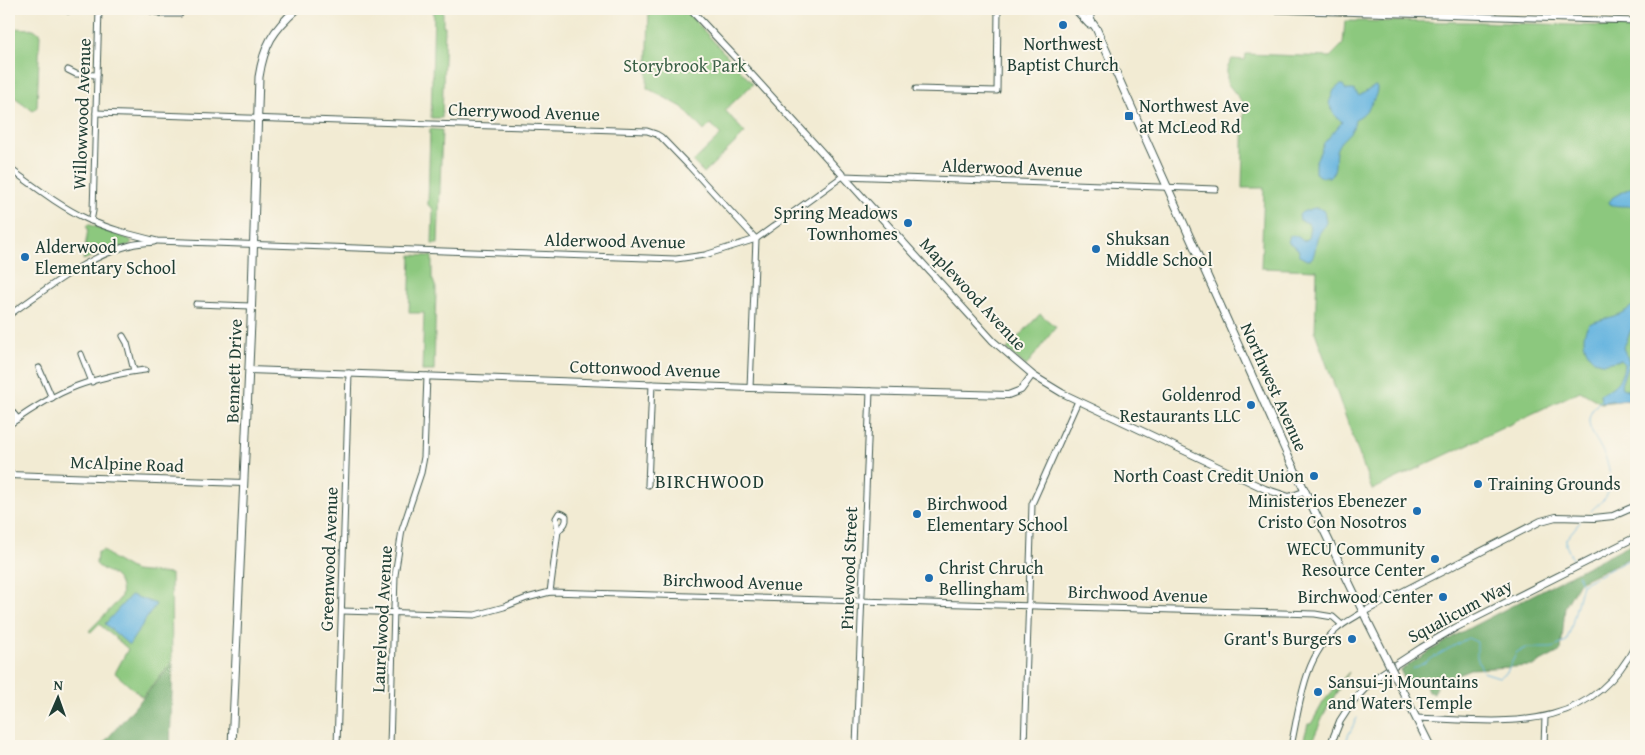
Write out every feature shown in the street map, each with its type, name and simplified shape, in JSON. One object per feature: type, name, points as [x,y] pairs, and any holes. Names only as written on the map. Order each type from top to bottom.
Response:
[{"type":"main road","name":"Bennett Drive","points":[[232,746],[249,370],[259,77],[262,58],[269,40],[281,24],[297,9]]},
{"type":"main road","points":[[1076,10],[1084,12],[1089,9]]},
{"type":"main road","name":"Northwest Avenue","points":[[1089,9],[1091,21],[1096,28],[1304,492],[1430,746]]},
{"type":"main road","name":"Northwest Avenue","points":[[1076,10],[1099,36]]},
{"type":"street","points":[[68,11],[74,9]]},
{"type":"street","name":"Willowwood Avenue","points":[[91,221],[93,211],[99,9]]},
{"type":"street","points":[[144,9],[164,14],[180,14]]},
{"type":"street","name":"Maplewood Avenue","points":[[690,9],[993,341],[1032,374],[1078,401],[1276,494],[1288,497],[1304,492]]},
{"type":"street","points":[[916,89],[996,91],[998,9]]},
{"type":"street","points":[[1235,9],[1636,21]]},
{"type":"street","points":[[68,70],[76,74],[97,75]]},
{"type":"street","name":"Cherrywood Avenue","points":[[96,113],[647,131],[660,137],[756,239]]},
{"type":"street","name":"Alderwood Avenue","points":[[9,168],[60,204],[91,221],[157,241],[676,258],[705,255],[734,248],[756,239],[843,176],[1216,189]]},
{"type":"street","points":[[750,388],[756,239]]},
{"type":"street","points":[[9,315],[94,259],[131,245],[157,241]]},
{"type":"street","points":[[196,304],[251,306]]},
{"type":"street","points":[[123,336],[127,343],[134,371]]},
{"type":"street","points":[[81,354],[92,382]]},
{"type":"street","points":[[39,368],[52,398]]},
{"type":"street","points":[[9,425],[52,398],[77,386],[134,371],[145,370]]},
{"type":"street","name":"Cottonwood Avenue","points":[[249,370],[1008,395],[1021,390],[1032,374]]},
{"type":"street","name":"Greenwood Avenue","points":[[337,746],[349,373]]},
{"type":"street","name":"Laurelwood Avenue","points":[[390,746],[395,575],[402,530],[421,473],[424,457],[427,376]]},
{"type":"street","points":[[648,485],[652,384]]},
{"type":"street","name":"Pinewood Street","points":[[856,746],[870,391]]},
{"type":"street","points":[[1024,746],[1032,504],[1078,401]]},
{"type":"street","points":[[9,408],[18,419]]},
{"type":"street","name":"McAlpine Road","points":[[9,475],[244,483]]},
{"type":"street","points":[[1291,746],[1312,662],[1331,635],[1342,625],[1363,612],[1541,521],[1556,517],[1594,518],[1613,516],[1636,506]]},
{"type":"street","points":[[550,592],[558,531]]},
{"type":"street","name":"Squalicum Way","points":[[1330,746],[1340,721],[1353,701],[1381,674],[1454,628],[1636,537]]},
{"type":"street","name":"Birchwood Avenue","points":[[342,611],[475,615],[504,608],[527,598],[550,592],[1315,614],[1333,617],[1342,625]]},
{"type":"street","points":[[1416,718],[1502,721],[1545,717],[1572,708],[1597,692],[1619,671],[1636,644]]},
{"type":"street","points":[[1544,746],[1545,717]]},
{"type":"green space","points":[[434,9],[443,9],[443,26],[445,26],[442,118],[431,118]]},
{"type":"green space","name":"Storybrook Park","points":[[649,9],[684,9],[753,84],[725,110],[745,133],[704,173],[693,162],[721,135],[711,124],[704,131],[682,107],[647,88]]},
{"type":"green space","points":[[1345,21],[1479,22],[1636,27],[1636,399],[1601,403],[1580,391],[1372,490],[1315,332],[1317,270],[1261,268],[1264,188],[1242,188],[1244,104],[1227,83],[1227,69],[1232,59],[1245,60],[1246,54],[1330,57],[1343,44]]},
{"type":"green space","points":[[9,28],[34,29],[40,34],[37,107],[33,111],[9,93]]},
{"type":"green space","points":[[430,129],[442,130],[438,244],[432,244],[433,209],[428,205]]},
{"type":"green space","points":[[88,224],[129,239],[132,242],[129,245],[83,260],[88,229],[86,226]]},
{"type":"green space","points":[[411,255],[432,256],[432,278],[436,288],[434,371],[422,371],[424,313],[409,313]]},
{"type":"green space","points":[[1040,314],[1056,327],[1026,366],[1007,349]]},
{"type":"green space","points":[[1636,541],[1636,553],[1579,582],[1565,607],[1561,651],[1533,666],[1470,669],[1438,682],[1434,693],[1428,692],[1425,683],[1411,679],[1406,682],[1400,670],[1456,635]]},
{"type":"green space","points":[[103,550],[115,560],[134,571],[171,574],[172,663],[142,697],[115,673],[128,649],[99,624],[91,632],[89,631],[121,596],[121,587],[117,579],[96,564],[97,553]]},
{"type":"green space","points":[[173,663],[170,746],[101,746]]},
{"type":"green space","points":[[1349,672],[1326,710],[1310,746],[1302,746],[1308,724],[1311,724],[1324,701]]},
{"type":"water","points":[[1343,85],[1346,90],[1354,90],[1359,96],[1375,86],[1377,91],[1370,106],[1355,119],[1353,128],[1337,148],[1334,171],[1329,177],[1322,177],[1315,173],[1315,163],[1324,143],[1342,122],[1333,113],[1329,103],[1334,90]]},
{"type":"water","points":[[1636,185],[1636,208],[1610,204],[1609,202],[1613,197]]},
{"type":"water","points":[[1314,208],[1324,211],[1326,222],[1318,236],[1314,254],[1309,260],[1300,256],[1298,249],[1288,242],[1292,235],[1297,236],[1303,241],[1308,239],[1310,227],[1308,223],[1300,220],[1299,215]]},
{"type":"water","points":[[1636,302],[1636,319],[1623,348],[1629,361],[1621,385],[1622,388],[1628,390],[1632,399],[1601,402],[1600,394],[1610,389],[1617,382],[1622,374],[1624,363],[1621,360],[1608,363],[1595,361],[1590,356],[1585,345],[1584,339],[1587,327],[1591,323],[1627,310]]},
{"type":"water","points":[[131,595],[156,604],[129,645],[105,624]]},
{"type":"waterway","points":[[1591,511],[1606,497],[1610,483],[1607,463],[1590,428],[1589,421],[1594,407],[1602,399]]},
{"type":"waterway","points":[[1573,560],[1566,545],[1566,539],[1580,522]]},
{"type":"waterway","points":[[1413,669],[1468,638],[1477,642],[1477,657],[1483,672],[1499,677],[1507,672],[1517,652],[1526,648],[1552,648],[1566,642],[1582,584],[1636,556]]},
{"type":"waterway","points":[[1578,575],[1581,583]]},
{"type":"waterway","points":[[1345,746],[1357,718]]},
{"type":"place","name":"Northwest Baptist Church","points":[[1063,25]]},
{"type":"place","name":"Northwest Ave at McLeod Rd","points":[[1129,116]]},
{"type":"place","name":"Spring Meadows Townhomes","points":[[908,223]]},
{"type":"place","name":"Shuksan Middle School","points":[[1096,249]]},
{"type":"place","name":"Alderwood Elementary School","points":[[25,257]]},
{"type":"place","name":"Goldenrod Restaurants LLC","points":[[1251,405]]},
{"type":"place","name":"North Coast Credit Union","points":[[1314,476]]},
{"type":"place","name":"Training Grounds","points":[[1478,484]]},
{"type":"place","name":"Ministerios Ebenezer Cristo Con Nosotros","points":[[1417,511]]},
{"type":"place","name":"Birchwood Elementary School","points":[[917,514]]},
{"type":"place","name":"WECU Community Resource Center","points":[[1435,559]]},
{"type":"place","name":"Christ Chruch Bellingham","points":[[929,578]]},
{"type":"place","name":"Birchwood Center","points":[[1443,597]]},
{"type":"place","name":"Grant's Burgers","points":[[1352,639]]},
{"type":"place","name":"Sansui-ji Mountains and Waters Temple","points":[[1318,692]]},
{"type":"district","name":"BIRCHWOOD","points":[[710,481]]}]
